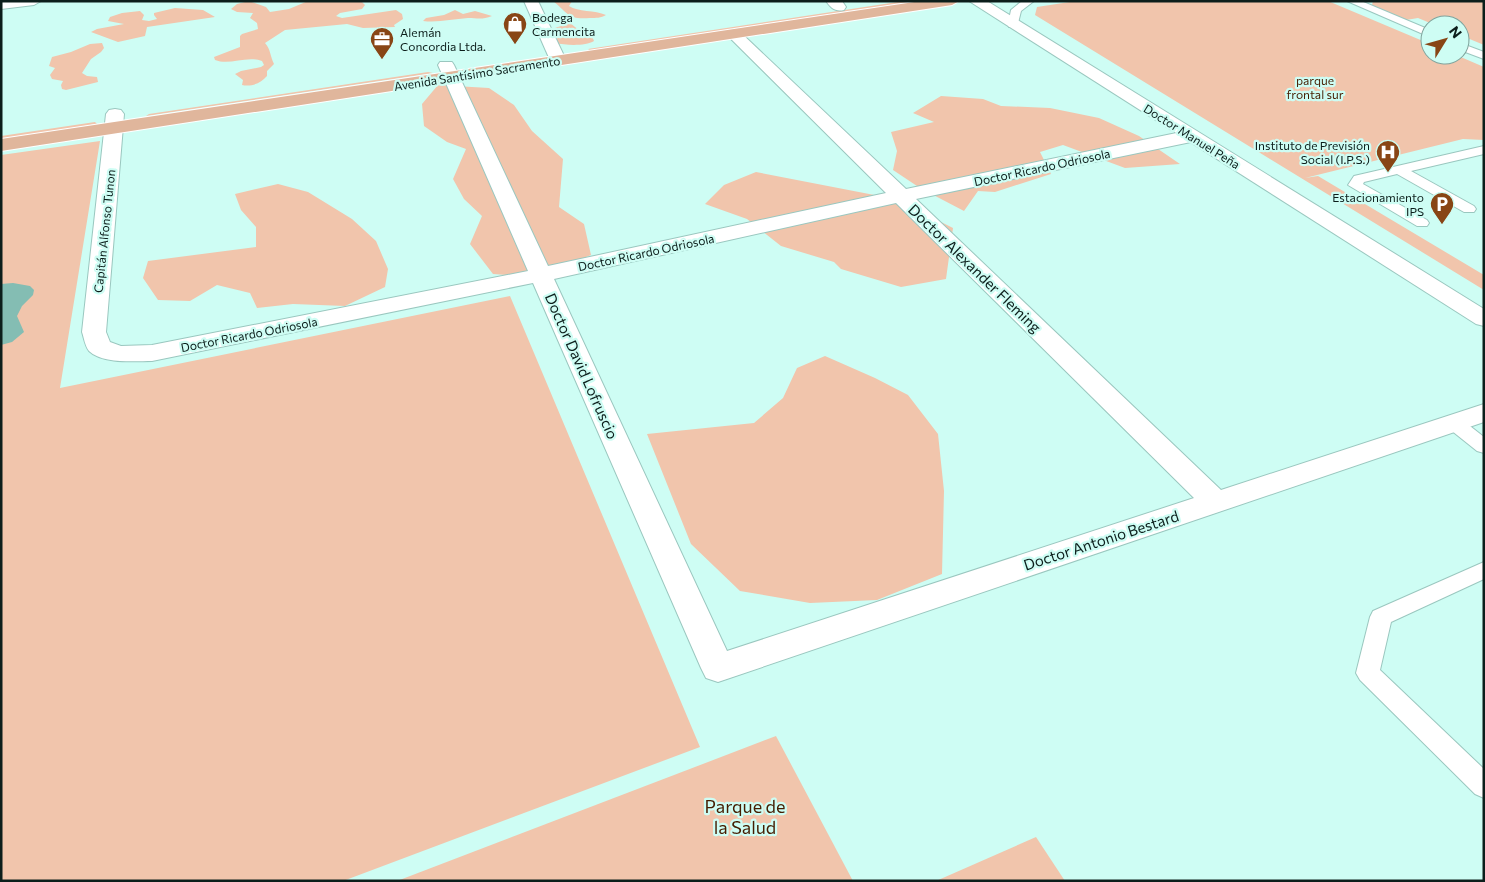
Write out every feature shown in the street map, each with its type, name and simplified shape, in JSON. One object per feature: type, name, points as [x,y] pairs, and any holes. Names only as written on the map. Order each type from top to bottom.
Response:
[{"type":"main road","name":"Avenida Santísimo Sacramento","points":[[1,145],[115,121],[555,55],[836,4],[876,1]]},
{"type":"main road","name":"Avenida Santísimo Sacramento","points":[[555,55],[734,34],[952,1]]},
{"type":"main road","name":"Avenida Santísimo Sacramento","points":[[1,130],[115,121]]},
{"type":"street","points":[[1,5],[34,1]]},
{"type":"street","points":[[531,1],[555,55]]},
{"type":"street","name":"Doctor Manuel Peña","points":[[976,1],[1484,319]]},
{"type":"street","name":"Doctor Alexander Fleming","points":[[734,34],[1216,502]]},
{"type":"street","name":"Doctor David Lofruscio","points":[[448,71],[718,668]]},
{"type":"street","name":"Capitán Alfonso Tunon","points":[[99,347],[94,332],[115,121]]},
{"type":"street","name":"Doctor Ricardo Odriosola","points":[[99,347],[119,354],[152,353],[540,275],[901,196],[1191,136]]},
{"type":"street","name":"Doctor Antonio Bestard","points":[[718,668],[1484,413]]},
{"type":"lane","points":[[1013,25],[1016,10],[1030,1]]},
{"type":"lane","points":[[1352,1],[1420,30]]},
{"type":"lane","points":[[1470,50],[1484,56]]},
{"type":"lane","points":[[1422,223],[1355,185],[1359,179],[1484,150]]},
{"type":"lane","points":[[1398,169],[1469,209]]},
{"type":"lane","points":[[1454,423],[1484,447]]},
{"type":"lane","points":[[1484,570],[1382,617],[1368,673],[1484,786]]},
{"type":"green space","points":[[249,1],[266,7],[270,12],[289,9],[308,1],[361,1],[365,5],[362,9],[340,13],[336,16],[342,18],[396,10],[402,14],[403,19],[394,25],[395,27],[363,28],[347,24],[285,30],[265,43],[274,64],[267,71],[267,76],[256,84],[242,85],[243,80],[235,74],[261,67],[264,65],[262,61],[250,59],[221,62],[215,60],[214,57],[240,47],[240,36],[242,34],[258,29],[257,23],[250,18],[253,13],[237,12],[231,9],[237,4]]},
{"type":"green space","points":[[553,1],[572,1],[569,6],[573,8],[606,15],[596,18],[573,17]]},
{"type":"green space","points":[[904,1],[920,1],[591,51],[588,49]]},
{"type":"green space","name":"parque frontal sur","points":[[1076,1],[1328,1],[1420,40],[1420,65],[1470,65],[1470,61],[1484,67],[1484,140],[1463,139],[1305,178],[1318,176],[1484,275],[1484,290],[1035,15],[1037,7]]},
{"type":"green space","points":[[1373,1],[1484,1],[1484,45],[1470,39],[1470,15],[1420,15],[1420,19],[1406,20],[1372,5]]},
{"type":"green space","points":[[175,8],[203,10],[215,17],[147,27],[145,36],[118,42],[91,32],[97,29],[124,24],[108,21],[110,17],[122,13],[140,11],[144,15],[142,20],[149,21],[157,19],[154,13]]},
{"type":"green space","points":[[455,10],[463,14],[475,11],[492,16],[423,21],[426,18],[444,15]]},
{"type":"green space","points":[[570,23],[580,31],[591,34],[594,41],[567,45],[551,42],[540,37],[546,31]]},
{"type":"green space","points":[[102,43],[104,48],[91,59],[82,73],[87,76],[97,77],[98,82],[66,90],[62,89],[63,81],[52,79],[50,75],[55,68],[49,66],[52,57],[90,44]]},
{"type":"green space","points":[[428,72],[433,73],[146,116],[149,114]]},
{"type":"green space","points":[[438,85],[489,88],[514,105],[532,131],[563,159],[559,207],[584,224],[591,255],[537,277],[493,274],[470,244],[482,216],[464,199],[453,179],[466,149],[447,142],[424,126],[422,104]]},
{"type":"green space","points":[[941,96],[983,99],[1001,106],[1050,108],[1099,118],[1139,136],[1180,164],[1125,168],[1063,145],[1040,152],[1051,174],[995,192],[978,191],[964,211],[920,188],[893,170],[897,151],[891,132],[934,122],[913,113]]},
{"type":"green space","points":[[95,122],[97,124],[1,139],[1,136]]},
{"type":"green space","points":[[100,141],[60,388],[510,296],[700,747],[343,881],[1,881],[1,155]]},
{"type":"green space","points":[[756,172],[895,199],[953,228],[946,279],[901,287],[841,269],[834,262],[781,246],[747,219],[705,204],[724,185]]},
{"type":"green space","points":[[278,184],[308,192],[352,219],[376,241],[388,269],[385,287],[345,306],[293,304],[257,308],[250,293],[217,285],[190,301],[158,300],[143,278],[148,261],[256,247],[256,227],[241,210],[235,194]]},
{"type":"green space","points":[[825,356],[908,395],[938,434],[944,491],[942,574],[877,600],[810,603],[740,591],[691,544],[647,434],[754,423],[783,398],[797,368]]},
{"type":"green space","name":"Parque de la Salud","points":[[776,736],[853,881],[397,881]]},
{"type":"green space","points":[[1036,837],[1065,881],[936,881]]},
{"type":"shaded area","points":[[13,283],[30,286],[34,290],[33,295],[22,306],[17,316],[24,332],[12,342],[1,345],[1,284]]},
{"type":"place","name":"Bodega Carmencita","points":[[515,45]]},
{"type":"place","name":"Alemán Concordia Ltda.","points":[[382,60]]},
{"type":"place","name":"Instituto de Previsión Social (I.P.S.)","points":[[1388,173]]},
{"type":"place","name":"Estacionamiento IPS","points":[[1442,225]]}]
